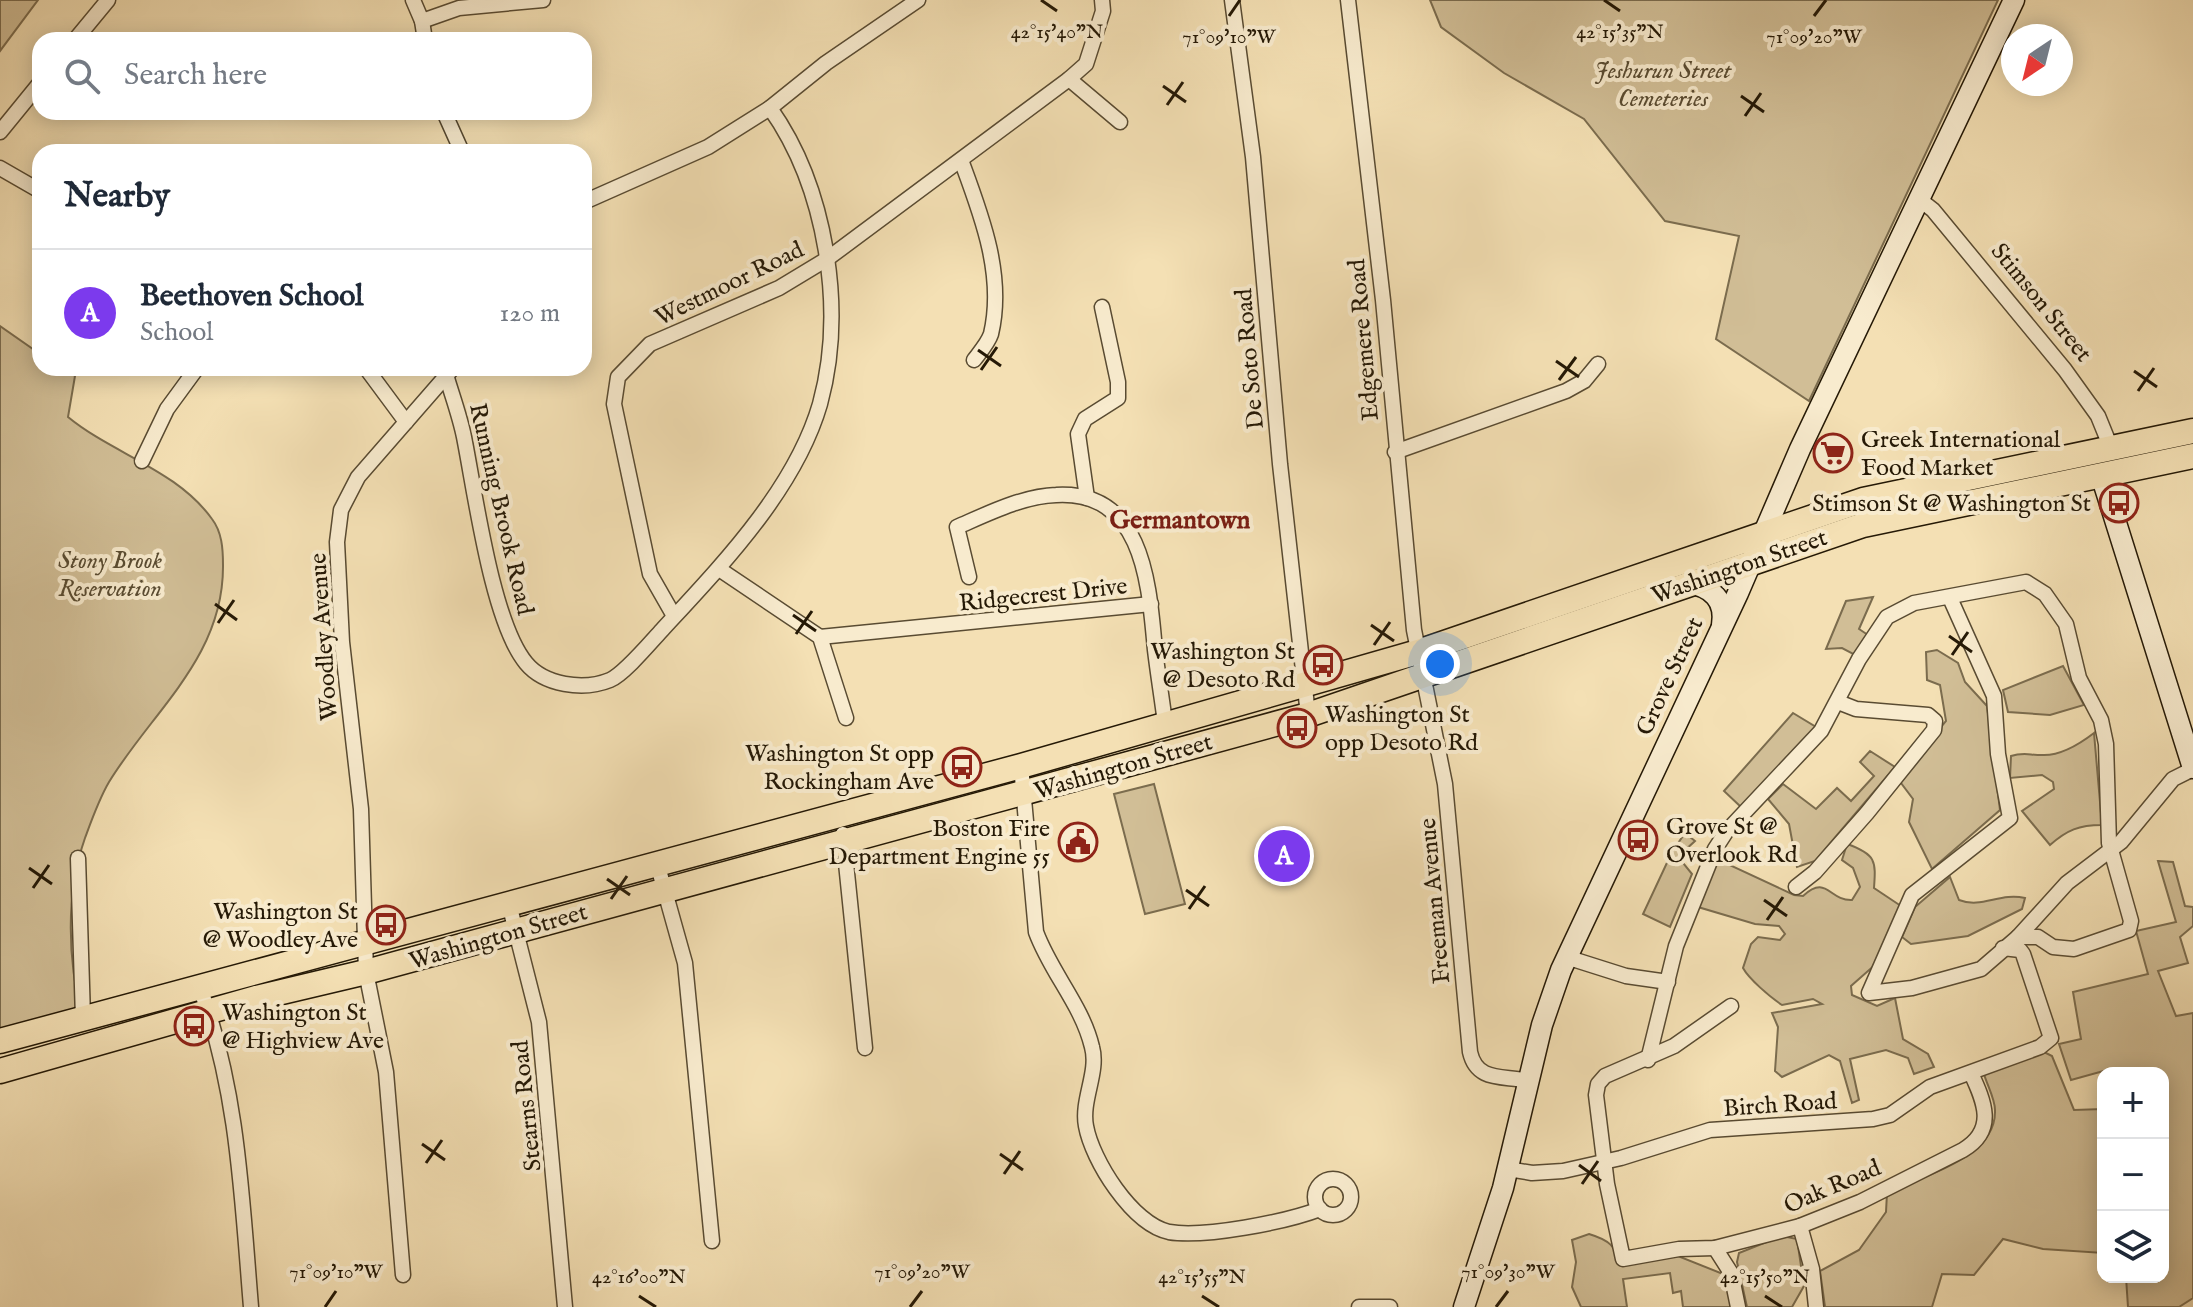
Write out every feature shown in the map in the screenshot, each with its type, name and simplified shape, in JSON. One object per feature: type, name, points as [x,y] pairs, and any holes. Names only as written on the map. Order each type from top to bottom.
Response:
[{"type":"main road","name":"Grove Street","points":[[1464,1307],[1508,1169],[1546,1010],[1566,957],[2014,0]]},
{"type":"main road","name":"Washington Street","points":[[0,1071],[209,1011],[845,843],[1308,715],[1420,664],[1763,533],[1879,496],[2193,431]]},
{"type":"main road","points":[[2103,449],[2193,768]]},
{"type":"main road","name":"Washington Street","points":[[0,1041],[1021,766],[1305,683],[1420,664],[1888,519],[2193,456]]},
{"type":"main road","points":[[1688,583],[1709,590],[1719,599],[1722,625]]},
{"type":"street","points":[[82,32],[108,0]]},
{"type":"street","points":[[413,0],[424,32]]},
{"type":"street","points":[[422,21],[459,8],[543,0]]},
{"type":"street","points":[[592,198],[708,147],[770,108],[826,63],[918,0]]},
{"type":"street","name":"Westmoor Road","points":[[674,616],[650,574],[614,404],[618,377],[650,344],[779,288],[827,259],[1069,79],[1086,64],[1103,11],[1102,0]]},
{"type":"street","name":"De Soto Road","points":[[1232,0],[1253,157],[1280,464],[1308,715]]},
{"type":"street","name":"Edgemere Road","points":[[1348,0],[1383,300],[1395,452],[1420,664]]},
{"type":"street","points":[[1069,79],[1120,122]]},
{"type":"street","points":[[0,132],[32,93]]},
{"type":"street","name":"Running Brook Road","points":[[451,376],[483,540],[511,639],[526,664],[544,678],[577,686],[611,680],[719,569],[771,501],[820,404],[830,337],[827,259],[815,195],[793,140],[770,108]]},
{"type":"street","points":[[448,120],[458,144]]},
{"type":"street","points":[[961,160],[990,245],[994,302],[990,337],[974,360]]},
{"type":"street","points":[[0,168],[32,186]]},
{"type":"street","name":"Stimson Street","points":[[1919,199],[1933,210],[2065,370],[2098,416],[2103,449]]},
{"type":"street","points":[[1087,498],[1078,434],[1085,419],[1118,398],[1118,382],[1102,307]]},
{"type":"street","points":[[1395,452],[1454,434],[1566,391],[1588,378],[1598,364]]},
{"type":"street","points":[[142,461],[167,409],[191,376]]},
{"type":"street","points":[[372,376],[406,422]]},
{"type":"street","name":"Woodley Avenue","points":[[403,1275],[386,1072],[366,972],[368,943],[361,809],[342,642],[337,542],[341,510],[358,477],[447,376]]},
{"type":"street","points":[[969,577],[957,527],[996,510],[1055,495],[1087,498],[1108,509],[1134,537],[1145,564],[1151,604]]},
{"type":"street","points":[[719,569],[820,637],[846,718]]},
{"type":"street","points":[[1648,1060],[1676,946],[1720,840],[1814,739],[1838,702],[1859,659],[1887,617],[1914,603],[2026,582],[2045,594],[2066,624],[2079,678],[2101,720],[2106,744],[2110,852],[2131,921],[2129,930],[2074,949],[2053,947],[2038,937],[2018,937]]},
{"type":"street","points":[[1950,598],[1994,696],[1997,744],[2010,818],[1912,895],[1869,993],[1912,988],[1981,969],[2018,937],[2036,913],[2067,883],[2110,852],[2173,779],[2193,768]]},
{"type":"street","name":"Ridgecrest Drive","points":[[820,637],[1151,604],[1165,723]]},
{"type":"street","name":"Freeman Avenue","points":[[1420,664],[1445,784],[1471,1058],[1485,1075],[1528,1081]]},
{"type":"street","points":[[1796,887],[1867,813],[1930,735],[1935,721],[1928,715],[1856,709],[1838,702]]},
{"type":"street","points":[[1021,766],[1036,932],[1044,954],[1081,1015],[1094,1050],[1085,1121],[1092,1154],[1119,1192],[1148,1222],[1168,1232],[1202,1233],[1298,1217],[1320,1209]]},
{"type":"street","points":[[838,815],[845,843],[865,1048]]},
{"type":"street","points":[[78,858],[83,1018]]},
{"type":"street","points":[[657,863],[685,963],[712,1241]]},
{"type":"street","name":"Stearns Road","points":[[509,904],[539,1022],[565,1307]]},
{"type":"street","name":"Birch Road","points":[[1508,1169],[1553,1173],[1604,1162],[1710,1130],[1873,1119],[1890,1115],[1930,1087],[2044,1045],[2051,1038],[2023,954],[2020,950],[2003,948]]},
{"type":"street","points":[[1566,957],[1626,976],[1668,982]]},
{"type":"street","points":[[200,988],[228,1081],[251,1307]]},
{"type":"street","points":[[1604,1162],[1596,1095],[1598,1084],[1605,1076],[1648,1060],[1731,1006]]},
{"type":"street","name":"Oak Road","points":[[1604,1162],[1623,1259],[1679,1249],[1715,1248],[1800,1226],[1860,1202],[1975,1141],[1985,1123],[1986,1105],[1971,1073]]},
{"type":"street","points":[[1800,1226],[1812,1269],[1816,1307]]},
{"type":"street","points":[[1715,1248],[1731,1273],[1738,1307]]},
{"type":"street","points":[[1359,1307],[1390,1307]]},
{"type":"green space","points":[[0,0],[38,0],[0,51]]},
{"type":"green space","name":"Jeshurun Street Cemeteries","points":[[1430,0],[1998,0],[1809,401],[1716,339],[1739,236],[1665,221],[1584,119],[1504,73],[1441,27]]},
{"type":"green space","name":"Stony Brook Reservation","points":[[0,326],[32,348],[32,376],[75,376],[68,417],[163,475],[198,502],[218,529],[223,565],[220,598],[212,628],[199,655],[109,782],[85,838],[74,882],[71,928],[74,973],[82,1018],[0,1034]]},
{"type":"green space","points":[[1873,597],[1859,629],[1868,635],[1857,656],[1842,648],[1826,649],[1846,601]]},
{"type":"green space","points":[[1937,650],[1958,663],[1965,682],[1987,706],[2000,810],[1932,869],[1909,822],[1913,799],[1898,779],[1946,721],[1940,685],[1927,680],[1926,652]]},
{"type":"green space","points":[[2063,666],[2084,705],[2050,715],[2008,712],[2003,690]]},
{"type":"green space","points":[[1793,713],[1816,727],[1741,807],[1724,791]]},
{"type":"green space","points":[[2094,733],[2102,825],[2074,829],[2050,845],[2022,811],[2054,789],[2053,782],[2042,775],[2010,778],[2011,756],[2056,753],[2077,745]]},
{"type":"green space","points":[[1870,751],[1895,767],[1815,861],[1797,867],[1789,824],[1768,799],[1783,784],[1816,809],[1837,788],[1851,801],[1874,776],[1860,762]]},
{"type":"green space","points":[[1154,784],[1185,904],[1145,914],[1114,794]]},
{"type":"green space","points":[[1685,833],[1695,841],[1683,852],[1683,863],[1692,874],[1670,927],[1643,914],[1672,852]]},
{"type":"green space","points":[[1847,844],[1869,855],[1875,871],[1874,888],[1901,906],[1876,964],[1851,986],[1852,995],[1877,1006],[1895,998],[1903,1039],[1928,1054],[1934,1067],[1914,1074],[1908,1058],[1886,1050],[1850,1059],[1859,1100],[1852,1103],[1840,1061],[1829,1055],[1782,1077],[1775,1071],[1778,1027],[1772,1013],[1822,1004],[1813,999],[1782,1005],[1760,988],[1743,968],[1751,944],[1758,937],[1780,940],[1785,934],[1779,926],[1755,924],[1698,907],[1717,859],[1794,895],[1803,896],[1818,887],[1852,900],[1860,887],[1853,868],[1842,860]]},
{"type":"green space","points":[[2158,861],[2173,862],[2185,906],[2193,907],[2193,926],[2180,937],[2188,963],[2158,971],[2176,1016],[2193,1013],[2193,1298],[2179,1307],[2128,1307],[2126,1283],[2169,1283],[2169,1067],[2097,1067],[2097,1073],[2071,1080],[2059,1044],[2081,1039],[2073,992],[2148,974],[2136,931],[2176,922]]},
{"type":"green space","points":[[1950,877],[1959,900],[1976,903],[2007,897],[2025,898],[2022,909],[1968,936],[1911,944],[1902,937],[1915,907]]},
{"type":"green space","points":[[2044,1052],[2052,1056],[2074,1110],[2097,1109],[2097,1253],[2043,1249],[2003,1239],[1974,1275],[1942,1274],[1932,1307],[1825,1307],[1820,1271],[1859,1250],[1886,1212],[1887,1193],[1955,1163],[1984,1141],[1992,1127],[1995,1110],[1984,1074]]},
{"type":"green space","points":[[1589,1234],[1610,1245],[1620,1265],[1678,1256],[1728,1276],[1734,1307],[1683,1307],[1681,1291],[1673,1293],[1670,1273],[1623,1279],[1627,1307],[1581,1307],[1572,1287],[1576,1262],[1572,1240]]},
{"type":"green space","points":[[1782,1236],[1797,1239],[1804,1286],[1792,1307],[1747,1307],[1737,1262],[1739,1253]]},
{"type":"place","name":"Greek International Food Market","points":[[1833,453]]},
{"type":"place","name":"Stimson St @ Washington St","points":[[2119,503]]},
{"type":"place","name":"Washington St @ Desoto Rd","points":[[1323,665]]},
{"type":"place","name":"Washington St opp Desoto Rd","points":[[1297,728]]},
{"type":"place","name":"Washington St opp Rockingham Ave","points":[[962,767]]},
{"type":"place","name":"Grove St @ Overlook Rd","points":[[1638,840]]},
{"type":"place","name":"Boston Fire Department Engine 55","points":[[1078,842]]},
{"type":"place","name":"Beethoven School","points":[[1284,856]]},
{"type":"place","name":"Washington St @ Woodley Ave","points":[[386,925]]},
{"type":"place","name":"Washington St @ Highview Ave","points":[[194,1026]]},
{"type":"district","name":"Germantown","points":[[1180,519]]}]
